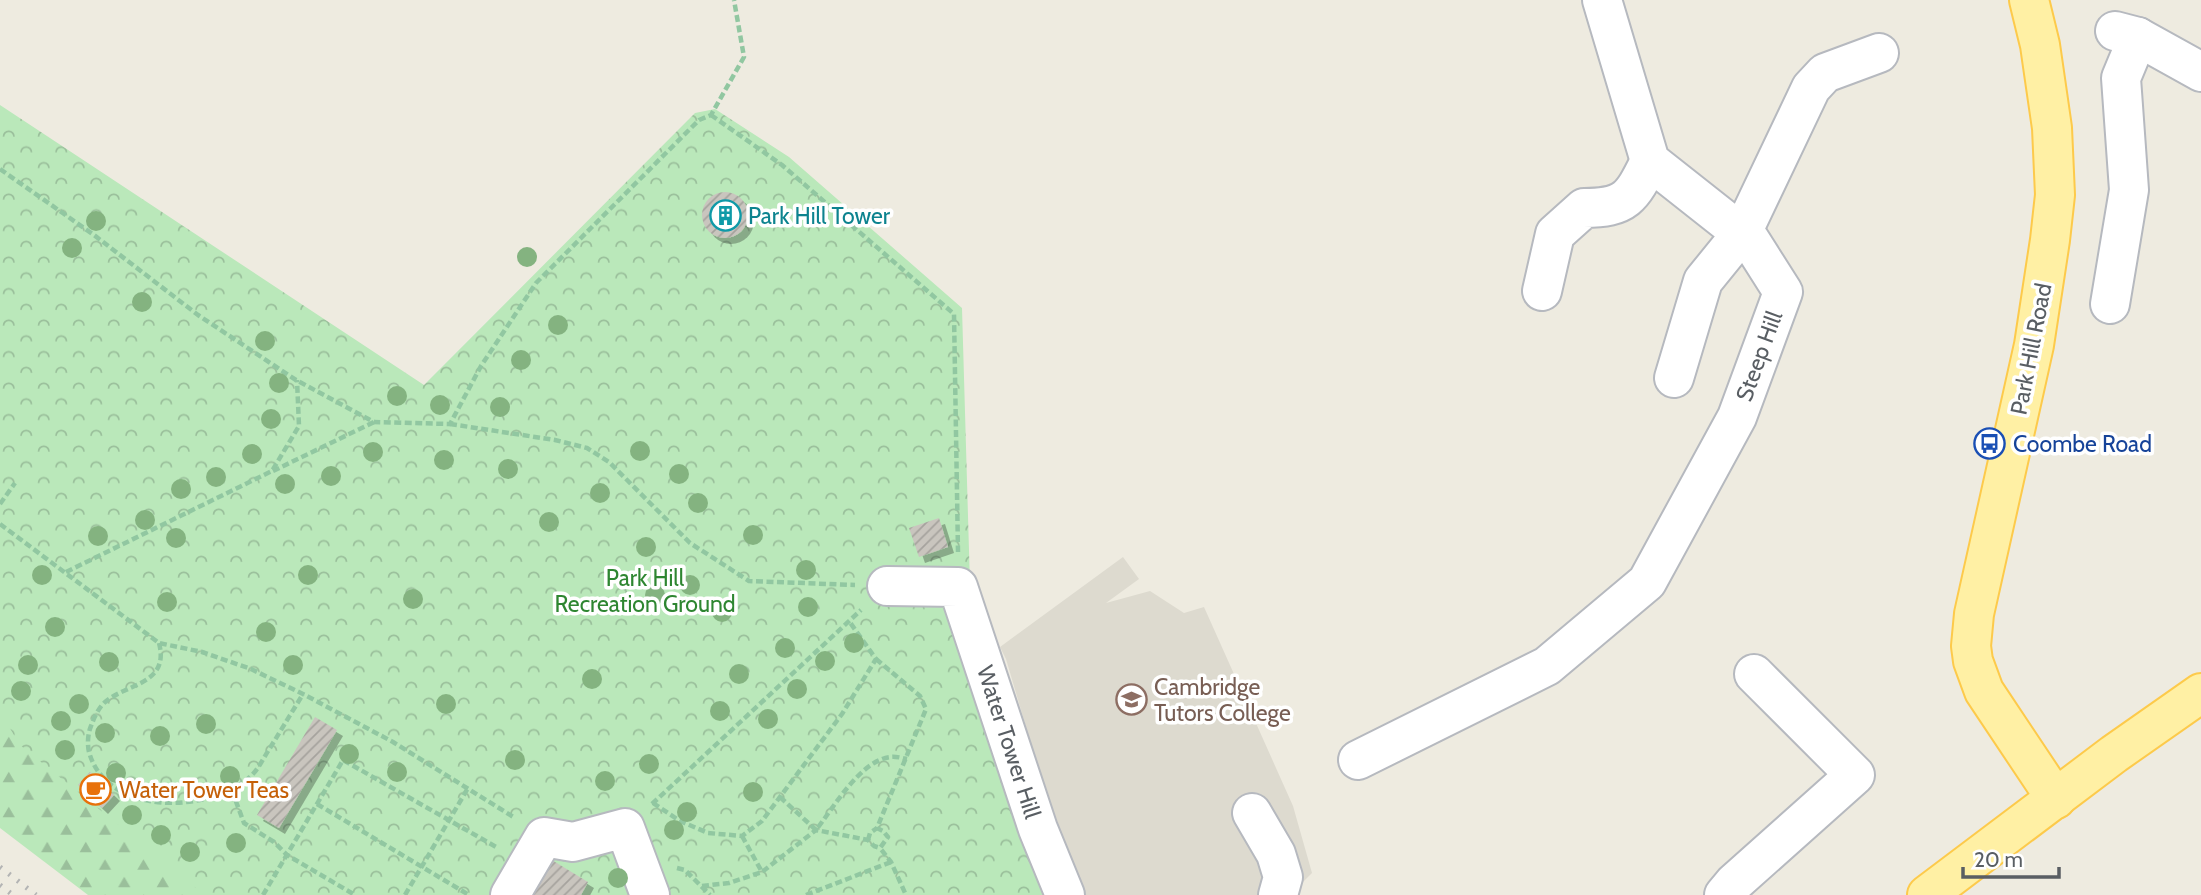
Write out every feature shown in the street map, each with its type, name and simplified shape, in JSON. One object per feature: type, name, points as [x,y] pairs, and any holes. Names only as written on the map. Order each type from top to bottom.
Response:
[{"type":"main road","name":"Park Hill Road","points":[[2029,0],[2040,45],[2052,128],[2054,206],[2034,345],[1977,596],[1971,646],[1975,669],[1984,691],[2056,799]]},
{"type":"main road","points":[[1927,895],[2201,693]]},
{"type":"street","points":[[1542,290],[1555,234],[1584,208],[1610,208],[1634,193],[1650,161],[1602,0]]},
{"type":"street","points":[[2109,304],[2129,190],[2120,78],[2127,34],[2201,72]]},
{"type":"street","points":[[1674,378],[1703,281],[1742,233],[1811,88],[1825,73],[1879,53]]},
{"type":"street","name":"Steep Hill","points":[[1358,760],[1547,666],[1647,582],[1737,417],[1783,292],[1750,240],[1650,161]]},
{"type":"street","points":[[887,586],[958,587]]},
{"type":"street","name":"Water Tower Hill","points":[[958,587],[1038,829],[1065,895]]},
{"type":"street","points":[[1724,895],[1855,775],[1754,674]]},
{"type":"street","points":[[1252,813],[1276,854],[1283,877],[1278,895]]},
{"type":"street","points":[[510,895],[544,837],[573,842],[639,815],[650,895]]},
{"type":"path","points":[[450,424],[481,366],[536,283],[699,120],[711,116],[744,57],[734,0]]},
{"type":"path","points":[[711,116],[782,165],[954,314],[958,587]]},
{"type":"path","points":[[0,169],[198,315],[296,380],[374,422],[450,424],[555,440],[587,448],[609,462],[690,543],[749,582],[887,586]]},
{"type":"path","points":[[272,471],[299,426],[296,380]]},
{"type":"path","points":[[66,572],[374,422]]},
{"type":"path","points":[[0,504],[15,483]]},
{"type":"path","points":[[0,524],[159,643],[214,656],[251,669],[303,694],[393,743],[544,837]]},
{"type":"path","points":[[639,815],[887,586]]},
{"type":"path","points":[[849,621],[876,659],[920,696],[926,709],[877,828],[870,833],[868,840]]},
{"type":"path","points":[[159,643],[162,655],[157,671],[144,682],[105,702],[89,731],[88,749],[95,768],[119,791],[139,799],[167,803],[202,801],[232,791],[254,774],[303,694]]},
{"type":"path","points":[[639,815],[680,821],[708,833],[742,836],[762,821],[842,714],[876,659]]},
{"type":"path","points":[[700,886],[729,883],[762,872],[816,830],[860,773],[877,761],[892,756],[907,759]]},
{"type":"path","points":[[263,895],[343,760],[509,855]]},
{"type":"path","points":[[405,895],[468,788]]},
{"type":"path","points":[[232,791],[244,822],[274,842],[287,855],[355,895]]},
{"type":"path","points":[[779,797],[816,830],[868,840],[873,846],[880,848],[891,862],[906,895]]},
{"type":"path","points":[[317,804],[469,895]]},
{"type":"path","points":[[877,828],[888,837],[880,848]]},
{"type":"path","points":[[742,836],[762,872]]},
{"type":"path","points":[[806,895],[891,862]]},
{"type":"path","points":[[685,870],[710,895]]},
{"type":"shaded area","name":"Cambridge Tutors College","points":[[1123,557],[1139,579],[1106,603],[1150,591],[1184,613],[1204,607],[1293,806],[1312,873],[1290,895],[1083,895],[1052,815],[1006,659],[1000,647]]},
{"type":"green space","name":"Park Hill Recreation Ground","points":[[0,105],[424,385],[695,113],[715,109],[789,157],[962,308],[970,585],[1047,895],[205,895],[20,745],[0,712]]},
{"type":"green space","points":[[0,672],[210,895],[88,895],[0,828]]},
{"type":"building","name":"Park Hill Tower","points":[[725,192],[741,199],[748,215],[741,231],[725,238],[709,231],[702,215],[709,199]]},
{"type":"building","points":[[939,518],[948,547],[919,557],[909,528]]},
{"type":"building","points":[[315,717],[337,730],[279,828],[257,815]]},
{"type":"building","name":"Water Tower Teas","points":[[90,772],[114,795],[102,808],[78,785]]},
{"type":"building","points":[[542,854],[588,882],[581,895],[528,895]]},
{"type":"railway","points":[[0,867],[36,895]]},
{"type":"railway","points":[[0,885],[13,895]]},
{"type":"place","name":"Park Hill Tower","points":[[725,216]]},
{"type":"place","name":"Coombe Road","points":[[1990,444]]},
{"type":"place","name":"Cambridge Tutors College","points":[[1131,700]]},
{"type":"place","name":"Water Tower Teas","points":[[96,790]]}]
